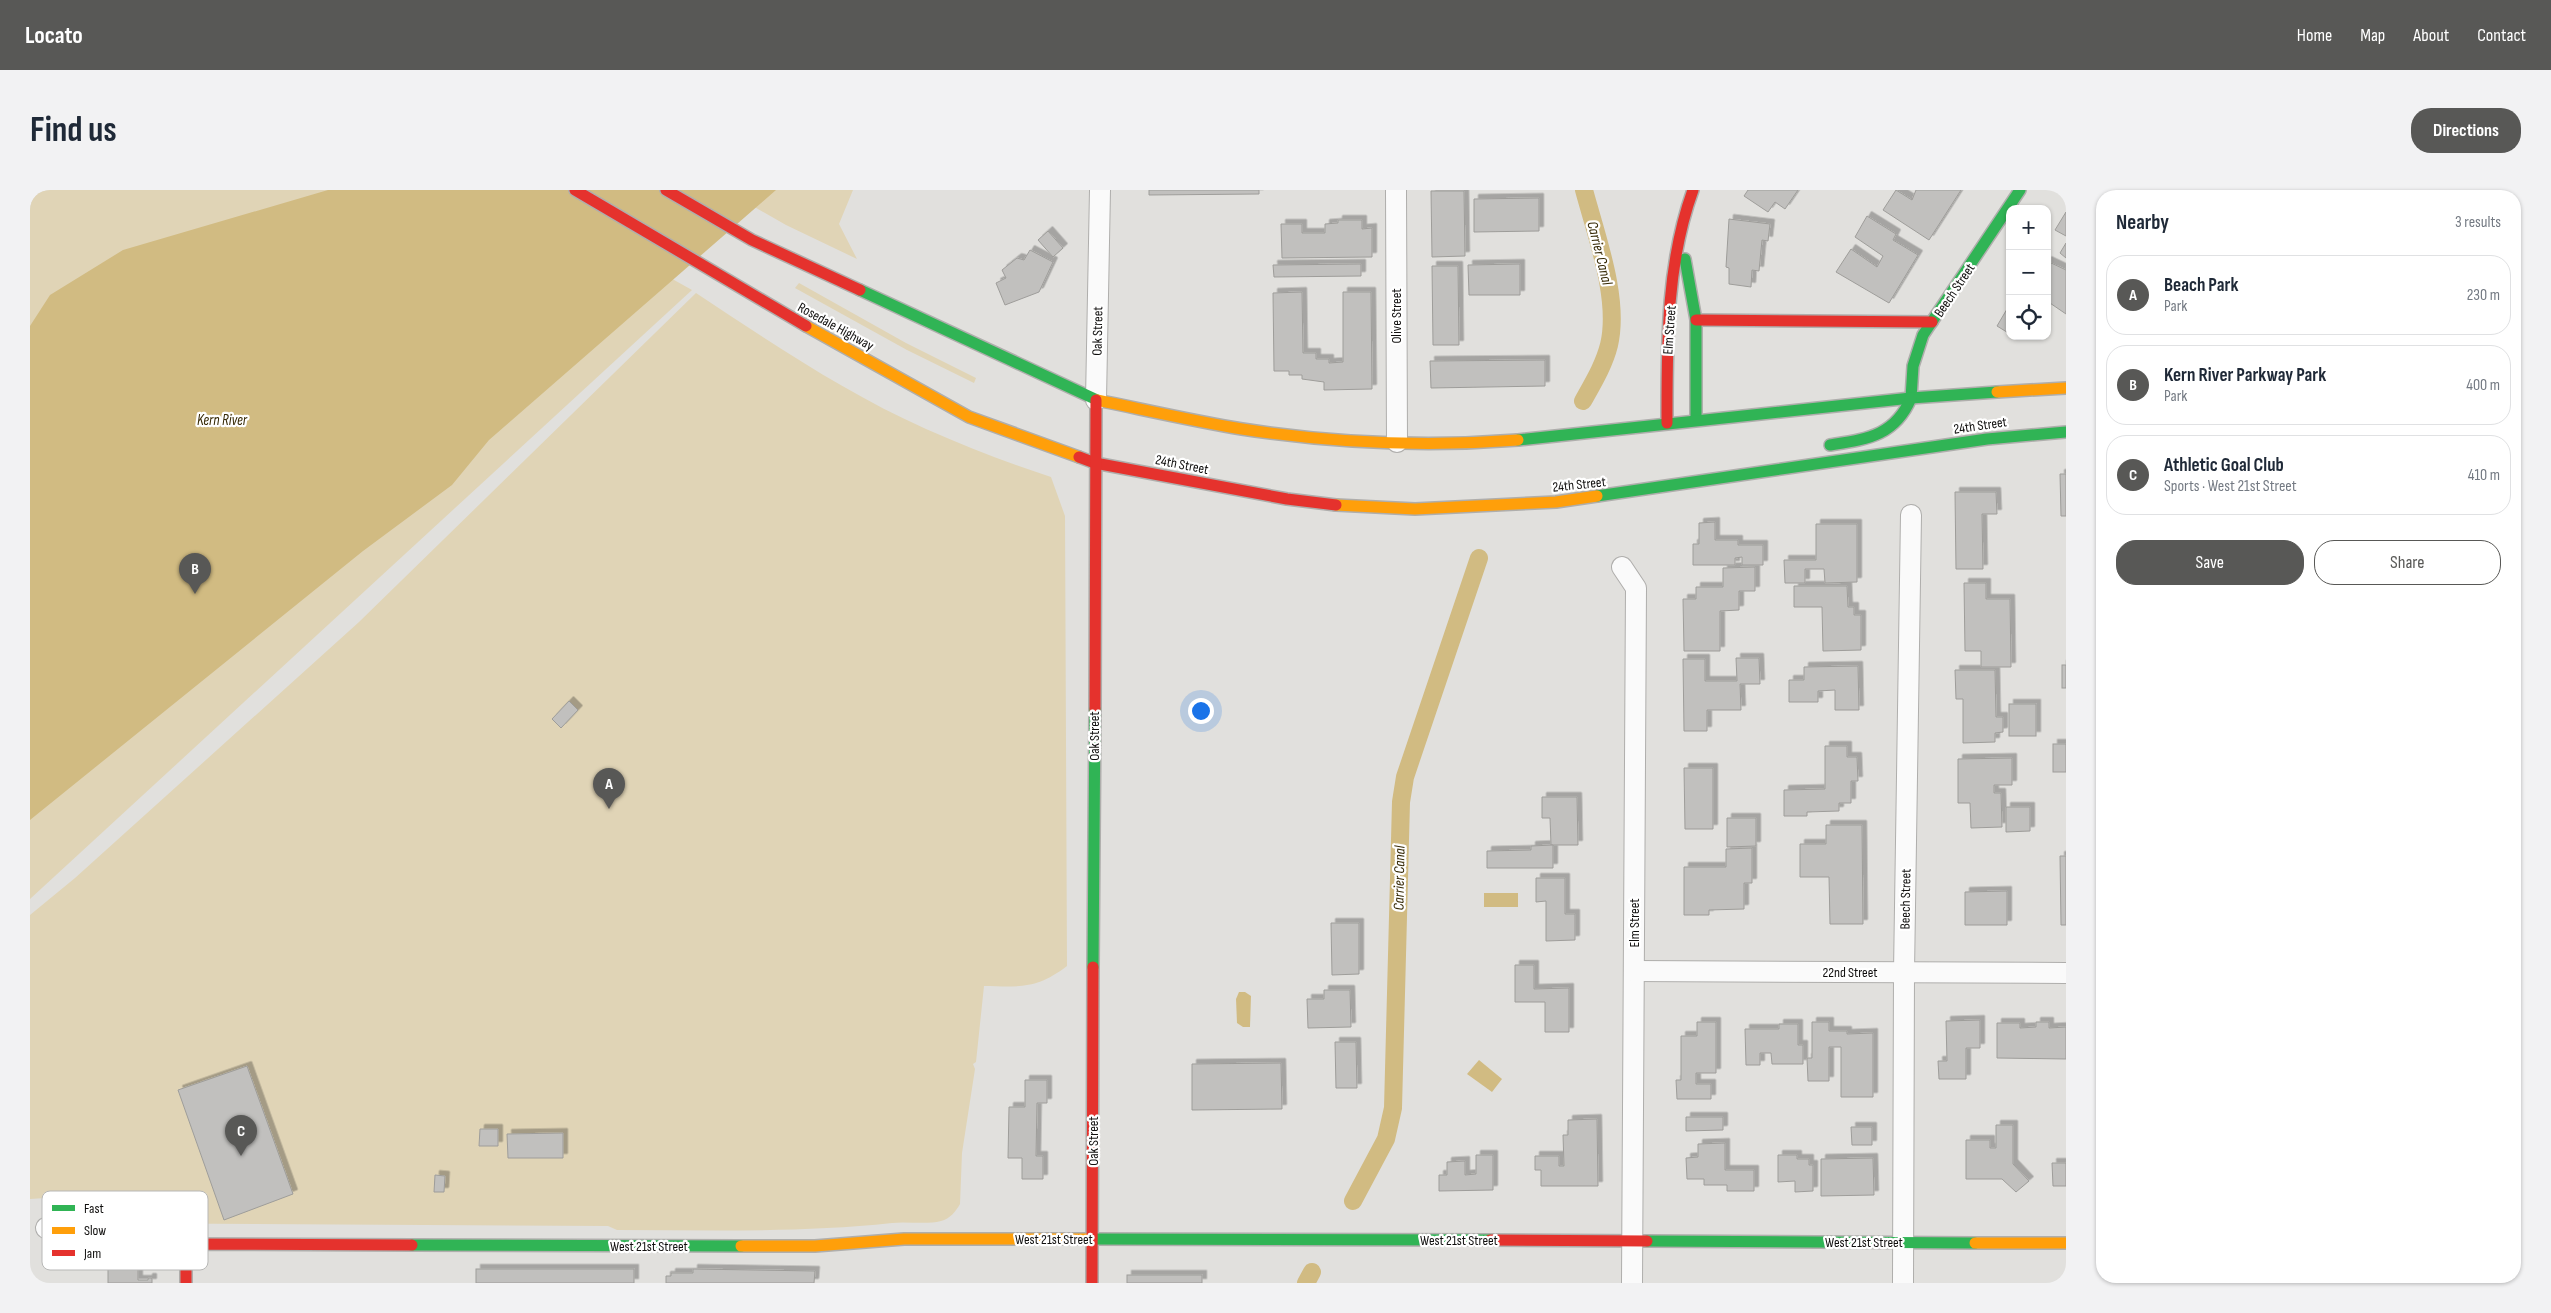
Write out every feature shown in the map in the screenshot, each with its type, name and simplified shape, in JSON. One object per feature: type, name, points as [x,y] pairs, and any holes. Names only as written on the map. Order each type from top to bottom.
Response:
[{"type":"main road","name":"Rosedale Highway","points":[[575,190],[746,293],[969,417],[1095,463]]},
{"type":"main road","points":[[666,190],[752,240],[1096,400],[1243,429],[1293,436],[1432,444],[1503,441],[1911,398],[2066,388]]},
{"type":"main road","name":"Elm Street","points":[[1667,423],[1668,322],[1683,217],[1693,190]]},
{"type":"main road","name":"Beech Street","points":[[1911,398],[1911,371],[1914,356],[1932,322],[2020,190]]},
{"type":"main road","name":"Elm Street","points":[[1681,238],[1696,320],[1696,420]]},
{"type":"main road","points":[[1696,320],[1932,322]]},
{"type":"main road","points":[[1784,470],[1811,450],[1863,439],[1888,430],[1901,419],[1911,398]]},
{"type":"main road","name":"Oak Street","points":[[1092,1283],[1096,400]]},
{"type":"main road","name":"24th Street","points":[[1095,463],[1287,499],[1359,508],[1407,509],[1564,501],[1987,439],[2066,432]]},
{"type":"main road","name":"West 21st Street","points":[[208,1244],[815,1246],[904,1239],[2066,1243]]},
{"type":"main road","points":[[186,1270],[186,1283]]},
{"type":"street","name":"Oak Street","points":[[1096,400],[1100,190]]},
{"type":"street","name":"Olive Street","points":[[1396,190],[1397,442]]},
{"type":"street","name":"Beech Street","points":[[1902,1283],[1904,972],[1911,515]]},
{"type":"street","name":"Elm Street","points":[[1622,567],[1636,588],[1632,1283]]},
{"type":"street","name":"22nd Street","points":[[1634,971],[2066,973]]},
{"type":"shaded area","name":"Kern River","points":[[30,190],[513,190],[692,290],[30,899]]},
{"type":"shaded area","points":[[725,190],[853,190],[839,224],[857,259],[786,225]]},
{"type":"shaded area","points":[[799,283],[906,343],[976,378],[974,383],[907,350],[795,288]]},
{"type":"shaded area","points":[[696,293],[808,366],[896,415],[972,448],[1051,477],[1065,516],[1067,966],[1056,974],[1037,983],[1008,987],[984,986],[976,1062],[973,1064],[975,1069],[962,1153],[960,1204],[950,1217],[929,1223],[898,1223],[789,1230],[617,1230],[608,1226],[208,1224],[208,1191],[42,1191],[42,1198],[30,1199],[30,915],[75,878],[359,622]]},
{"type":"water","name":"Kern River","points":[[328,190],[776,190],[489,440],[452,485],[363,551],[30,820],[30,326],[50,295],[123,250]]},
{"type":"water","points":[[1484,893],[1518,893],[1518,907],[1484,907]]},
{"type":"water","points":[[1239,992],[1245,992],[1251,996],[1250,1027],[1243,1027],[1237,1023],[1236,999]]},
{"type":"water","points":[[1479,1060],[1502,1079],[1492,1092],[1467,1074]]},
{"type":"building","points":[[1149,190],[1259,190],[1259,194],[1149,195]]},
{"type":"building","points":[[1748,190],[1798,190],[1785,209],[1775,202],[1768,212],[1744,196]]},
{"type":"building","points":[[1896,190],[1912,200],[1916,190],[1961,190],[1929,240],[1883,210]]},
{"type":"building","points":[[1431,191],[1464,191],[1465,256],[1432,257]]},
{"type":"building","points":[[1539,198],[1539,231],[1474,232],[1474,199]]},
{"type":"building","points":[[2066,212],[2066,236],[2055,230]]},
{"type":"building","points":[[1867,216],[1896,234],[1893,240],[1918,255],[1889,303],[1836,272],[1851,249],[1877,267],[1883,256],[1855,237]]},
{"type":"building","points":[[1729,219],[1770,224],[1768,241],[1762,240],[1759,271],[1752,270],[1751,287],[1729,284],[1729,268],[1726,267]]},
{"type":"building","points":[[1338,220],[1362,220],[1362,229],[1372,228],[1372,257],[1282,258],[1281,224],[1302,224],[1302,233],[1325,233],[1325,224],[1338,223]]},
{"type":"building","points":[[1048,231],[1063,248],[1053,257],[1038,240]]},
{"type":"building","points":[[2066,243],[2066,258],[2060,253]]},
{"type":"building","points":[[1030,250],[1053,262],[1039,292],[1005,305],[996,283],[1006,278],[1002,270],[1017,258],[1024,260]]},
{"type":"building","points":[[2051,263],[2066,270],[2066,314],[2051,304]]},
{"type":"building","points":[[1361,264],[1361,276],[1274,277],[1273,265]]},
{"type":"building","points":[[1520,264],[1520,295],[1469,295],[1468,265]]},
{"type":"building","points":[[1432,266],[1458,266],[1459,345],[1433,345]]},
{"type":"building","points":[[1302,292],[1303,353],[1316,353],[1316,359],[1329,359],[1329,363],[1343,362],[1343,292],[1371,292],[1372,389],[1324,390],[1324,382],[1302,379],[1302,375],[1289,375],[1289,371],[1274,371],[1273,293]]},
{"type":"building","points":[[2006,311],[2006,332],[1997,326]]},
{"type":"building","points":[[1545,360],[1545,386],[1431,388],[1430,361]]},
{"type":"building","points":[[2060,474],[2066,474],[2066,516],[2061,516]]},
{"type":"building","points":[[1955,492],[1996,492],[1997,514],[1982,514],[1983,569],[1956,569]]},
{"type":"building","points":[[1715,522],[1715,540],[1738,540],[1738,545],[1763,545],[1763,565],[1742,565],[1742,557],[1735,558],[1735,565],[1693,565],[1693,544],[1699,544],[1699,523]]},
{"type":"building","points":[[1816,524],[1857,524],[1857,582],[1825,583],[1824,569],[1805,569],[1805,583],[1785,583],[1784,560],[1816,560]]},
{"type":"building","points":[[1755,567],[1755,591],[1739,591],[1739,610],[1720,611],[1720,651],[1684,651],[1683,599],[1696,599],[1696,587],[1723,587],[1723,568]]},
{"type":"building","points":[[1964,583],[1986,583],[1986,599],[2010,599],[2011,667],[1981,667],[1981,651],[1965,651]]},
{"type":"building","points":[[1794,586],[1847,586],[1848,607],[1854,607],[1854,615],[1861,615],[1861,650],[1823,651],[1822,607],[1794,607]]},
{"type":"building","points":[[1736,658],[1759,658],[1760,684],[1740,684],[1741,710],[1707,710],[1707,731],[1684,731],[1683,659],[1705,659],[1705,681],[1737,681]]},
{"type":"building","points":[[2062,665],[2066,665],[2066,688],[2062,688]]},
{"type":"building","points":[[1858,666],[1859,710],[1835,710],[1835,690],[1818,691],[1818,702],[1789,702],[1789,680],[1804,680],[1804,667]]},
{"type":"building","points":[[1955,670],[1995,670],[1996,717],[2003,717],[2003,732],[1995,733],[1995,742],[1963,743],[1963,699],[1956,699]]},
{"type":"building","points":[[569,701],[578,710],[561,728],[552,719]]},
{"type":"building","points":[[2009,704],[2036,704],[2036,736],[2009,736]]},
{"type":"building","points":[[2053,744],[2066,744],[2066,772],[2053,772]]},
{"type":"building","points":[[1825,746],[1847,746],[1847,757],[1857,757],[1858,781],[1851,781],[1851,803],[1839,803],[1839,811],[1807,812],[1807,816],[1784,816],[1784,790],[1825,789]]},
{"type":"building","points":[[2012,758],[2012,785],[1994,785],[1994,793],[2001,793],[2002,827],[1971,828],[1970,803],[1958,803],[1958,759]]},
{"type":"building","points":[[1684,768],[1713,768],[1713,829],[1685,829]]},
{"type":"building","points":[[1542,797],[1577,797],[1578,845],[1551,845],[1550,818],[1542,818]]},
{"type":"building","points":[[2006,807],[2030,807],[2030,831],[2006,832]]},
{"type":"building","points":[[1727,818],[1756,818],[1756,846],[1727,847]]},
{"type":"building","points":[[1826,825],[1862,825],[1863,924],[1830,924],[1829,877],[1800,877],[1800,844],[1826,844]]},
{"type":"building","points":[[1553,845],[1553,868],[1487,868],[1487,851],[1531,850],[1531,846]]},
{"type":"building","points":[[1752,848],[1752,883],[1744,883],[1744,909],[1709,910],[1709,915],[1684,915],[1684,867],[1726,867],[1726,849]]},
{"type":"building","points":[[2060,856],[2066,856],[2066,925],[2061,925]]},
{"type":"building","points":[[1536,878],[1565,878],[1565,914],[1575,914],[1575,940],[1546,941],[1546,901],[1536,902]]},
{"type":"building","points":[[2007,891],[2007,925],[1965,925],[1965,892]]},
{"type":"building","points":[[1331,923],[1359,923],[1359,974],[1332,975]]},
{"type":"building","points":[[1515,965],[1534,965],[1534,989],[1569,988],[1569,1032],[1545,1032],[1545,1002],[1515,1002]]},
{"type":"building","points":[[1324,990],[1350,990],[1351,1027],[1308,1028],[1307,999],[1324,999]]},
{"type":"building","points":[[1980,1020],[1980,1048],[1966,1048],[1966,1079],[1939,1079],[1938,1061],[1947,1061],[1946,1021]]},
{"type":"building","points":[[1697,1022],[1716,1022],[1716,1073],[1696,1073],[1696,1084],[1711,1084],[1711,1099],[1677,1099],[1676,1080],[1681,1080],[1681,1036],[1697,1036]]},
{"type":"building","points":[[1812,1022],[1829,1022],[1829,1031],[1847,1031],[1847,1034],[1873,1033],[1873,1097],[1841,1097],[1841,1047],[1829,1047],[1829,1081],[1808,1081],[1807,1058],[1812,1058]]},
{"type":"building","points":[[2036,1022],[2049,1022],[2049,1028],[2066,1027],[2066,1059],[1997,1058],[1997,1023],[2020,1023],[2020,1028],[2036,1027]]},
{"type":"building","points":[[1779,1024],[1798,1024],[1798,1045],[1803,1045],[1803,1064],[1772,1064],[1771,1053],[1760,1053],[1760,1065],[1746,1065],[1745,1029],[1779,1029]]},
{"type":"building","points":[[1335,1042],[1356,1042],[1357,1088],[1336,1088]]},
{"type":"building","points":[[1281,1063],[1282,1109],[1192,1110],[1192,1064]]},
{"type":"building","points":[[247,1066],[293,1194],[224,1220],[178,1090]]},
{"type":"building","points":[[1025,1080],[1047,1080],[1047,1103],[1037,1103],[1036,1156],[1043,1156],[1043,1179],[1022,1179],[1022,1158],[1008,1158],[1009,1107],[1025,1107]]},
{"type":"building","points":[[1686,1117],[1723,1117],[1723,1130],[1686,1131]]},
{"type":"building","points":[[1597,1119],[1598,1186],[1541,1186],[1541,1170],[1535,1170],[1535,1156],[1559,1156],[1559,1166],[1564,1166],[1563,1135],[1568,1135],[1568,1120]]},
{"type":"building","points":[[1996,1125],[2013,1125],[2013,1164],[2029,1181],[2016,1192],[2002,1179],[1966,1179],[1966,1140],[1990,1140],[1990,1148],[1996,1148]]},
{"type":"building","points":[[1851,1127],[1872,1127],[1872,1145],[1852,1145]]},
{"type":"building","points":[[480,1129],[498,1129],[498,1146],[479,1146]]},
{"type":"building","points":[[563,1133],[563,1158],[508,1158],[507,1134]]},
{"type":"building","points":[[1725,1143],[1725,1170],[1754,1170],[1754,1191],[1727,1191],[1727,1185],[1704,1185],[1704,1179],[1687,1179],[1686,1158],[1698,1157],[1698,1144]]},
{"type":"building","points":[[1476,1155],[1493,1155],[1493,1190],[1439,1191],[1439,1175],[1447,1175],[1447,1162],[1465,1161],[1465,1175],[1476,1174]]},
{"type":"building","points":[[1778,1155],[1797,1155],[1797,1159],[1809,1159],[1809,1165],[1813,1165],[1813,1191],[1795,1192],[1795,1181],[1778,1182]]},
{"type":"building","points":[[1873,1158],[1874,1195],[1821,1196],[1821,1159]]},
{"type":"building","points":[[2052,1163],[2066,1163],[2066,1186],[2053,1186]]},
{"type":"building","points":[[435,1175],[445,1176],[444,1192],[434,1192]]},
{"type":"building","points":[[476,1269],[634,1269],[634,1283],[476,1283]]},
{"type":"building","points":[[693,1269],[815,1271],[814,1283],[666,1283],[666,1276],[671,1276],[671,1273],[693,1273]]},
{"type":"building","points":[[108,1270],[138,1270],[138,1280],[152,1278],[152,1283],[108,1283]]},
{"type":"building","points":[[1127,1275],[1202,1275],[1202,1283],[1127,1283]]},
{"type":"waterway","name":"Carrier Canal","points":[[1583,401],[1604,360],[1612,327],[1609,288],[1605,267],[1584,190]]},
{"type":"waterway","name":"Carrier Canal","points":[[1353,1201],[1386,1139],[1393,1108],[1401,802],[1405,777],[1479,558]]},
{"type":"waterway","points":[[1306,1283],[1312,1272]]},
{"type":"traffic: fast","points":[[1911,398],[1913,366],[1923,335],[2020,190]]},
{"type":"traffic: fast","points":[[1685,259],[1696,320],[1696,420]]},
{"type":"traffic: fast","points":[[860,290],[1097,400]]},
{"type":"traffic: fast","points":[[1518,440],[1911,398],[1997,392]]},
{"type":"traffic: fast","points":[[1830,445],[1868,438],[1878,434],[1897,421],[1911,398]]},
{"type":"traffic: fast","points":[[1597,496],[1987,439],[2066,432]]},
{"type":"traffic: fast","points":[[1093,967],[1095,709]]},
{"type":"traffic: fast","points":[[1091,1239],[1490,1240]]},
{"type":"traffic: fast","points":[[1647,1241],[1975,1243]]},
{"type":"traffic: fast","points":[[412,1245],[741,1246]]},
{"type":"traffic: slow","points":[[806,326],[969,417],[1079,457]]},
{"type":"traffic: slow","points":[[1997,392],[2066,388]]},
{"type":"traffic: slow","points":[[1097,400],[1224,426],[1311,438],[1415,443],[1518,440]]},
{"type":"traffic: slow","points":[[1336,505],[1415,509],[1556,502],[1597,496]]},
{"type":"traffic: slow","points":[[741,1246],[815,1246],[904,1239],[1091,1239]]},
{"type":"traffic: slow","points":[[1975,1243],[2066,1243]]},
{"type":"traffic: jam","points":[[575,190],[806,326]]},
{"type":"traffic: jam","points":[[666,190],[752,240],[860,290]]},
{"type":"traffic: jam","points":[[1667,423],[1668,335],[1673,276],[1684,218],[1693,190]]},
{"type":"traffic: jam","points":[[1696,320],[1932,322]]},
{"type":"traffic: jam","points":[[1095,709],[1096,400]]},
{"type":"traffic: jam","points":[[1079,457],[1095,463],[1287,499],[1336,505]]},
{"type":"traffic: jam","points":[[1092,1283],[1093,967]]},
{"type":"traffic: jam","points":[[1490,1240],[1647,1241]]},
{"type":"traffic: jam","points":[[208,1244],[412,1245]]},
{"type":"traffic: jam","points":[[186,1270],[186,1283]]},
{"type":"place","name":"Kern River Parkway Park","points":[[195,594]]},
{"type":"place","name":"Beach Park","points":[[609,809]]},
{"type":"place","name":"Athletic Goal Club","points":[[241,1156]]}]
